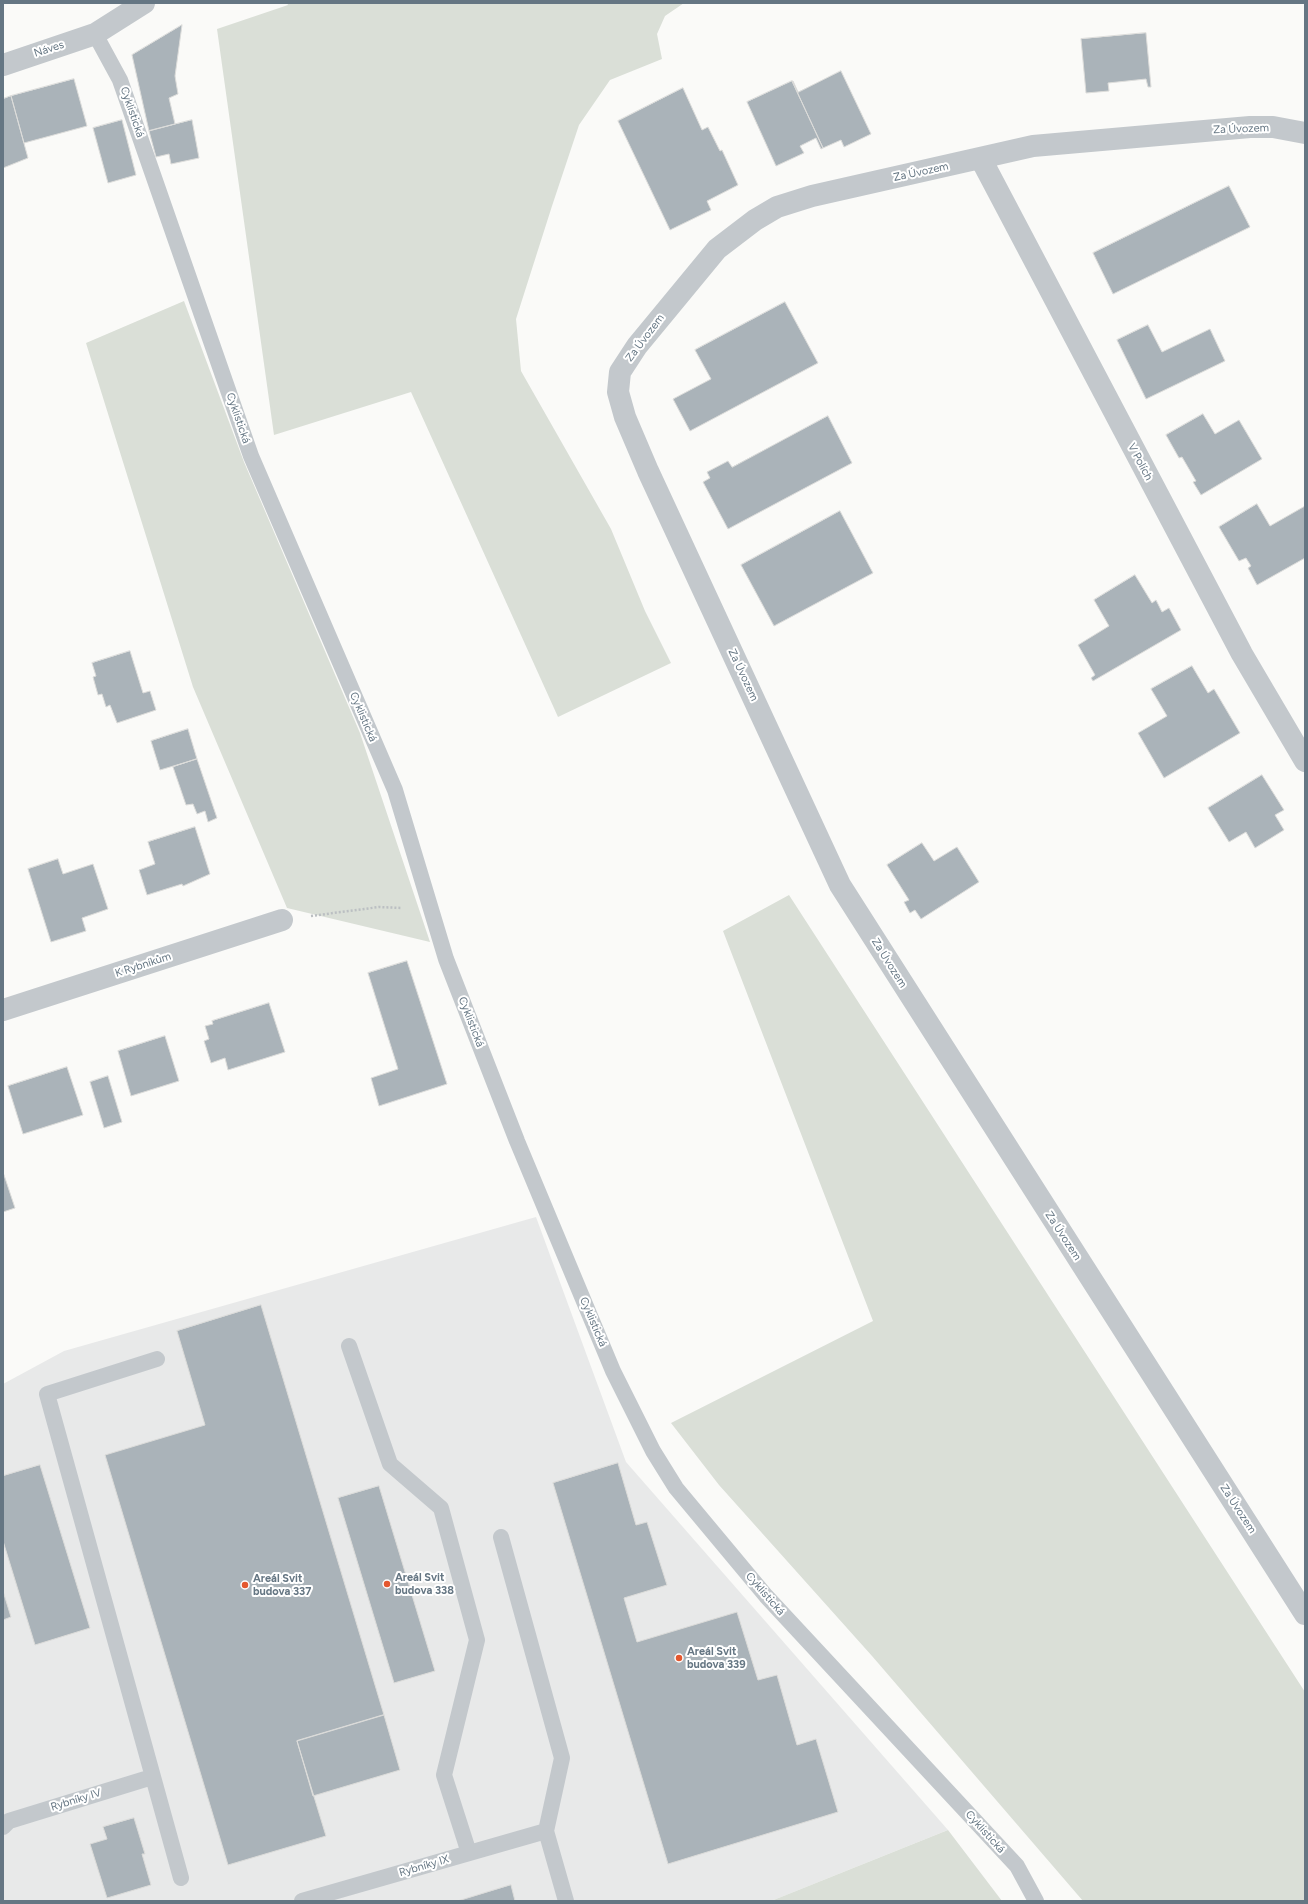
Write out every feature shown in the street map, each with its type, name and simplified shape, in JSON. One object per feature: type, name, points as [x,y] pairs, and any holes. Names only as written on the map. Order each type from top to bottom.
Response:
[{"type":"street","name":"Náves","points":[[3,64],[95,34],[144,3]]},
{"type":"street","name":"Za Úvozem","points":[[1305,133],[1273,127],[1200,130],[1034,146],[980,160],[812,196],[777,207],[755,220],[717,249],[637,346],[620,372],[618,392],[625,417],[648,471],[840,885],[1305,1614]]},
{"type":"street","name":"V Polích","points":[[980,160],[1242,654],[1305,761]]},
{"type":"street","name":"K Rybníkům","points":[[3,1010],[282,920]]},
{"type":"lane","name":"Cyklistická","points":[[95,34],[120,80],[250,456],[395,790],[446,958],[514,1134],[613,1371],[653,1451],[676,1488],[766,1596],[1017,1866],[1036,1901]]},
{"type":"lane","points":[[349,1346],[390,1464],[441,1508],[477,1640],[444,1775],[469,1853]]},
{"type":"lane","points":[[157,1358],[47,1394],[181,1878]]},
{"type":"lane","points":[[501,1537],[562,1758],[546,1831],[566,1901]]},
{"type":"lane","name":"Rybníky IV","points":[[3,1827],[9,1821],[152,1777]]},
{"type":"lane","name":"Rybníky IX","points":[[302,1901],[546,1831]]},
{"type":"path","points":[[282,920],[379,907],[408,908]]},
{"type":"shaded area","points":[[287,3],[684,3],[665,16],[657,34],[662,59],[610,80],[579,125],[516,319],[521,371],[611,529],[645,611],[671,663],[558,717],[411,392],[274,435],[217,29],[288,5]]},
{"type":"shaded area","points":[[184,301],[244,462],[360,733],[430,942],[287,908],[193,687],[86,343]]},
{"type":"shaded area","points":[[789,895],[1305,1692],[1305,1901],[1083,1901],[872,1656],[719,1485],[671,1423],[873,1321],[723,931]]},
{"type":"shaded area","points":[[536,1217],[626,1462],[948,1830],[771,1901],[3,1901],[3,1384],[64,1351]]},
{"type":"shaded area","points":[[948,1830],[1002,1901],[771,1901]]},
{"type":"building","points":[[182,25],[175,76],[178,94],[169,98],[175,124],[149,131],[132,55]]},
{"type":"building","points":[[1146,33],[1151,87],[1148,87],[1146,79],[1108,83],[1109,91],[1086,93],[1081,39]]},
{"type":"building","points":[[841,71],[871,134],[844,147],[841,140],[823,148],[792,81],[798,92]]},
{"type":"building","points":[[74,79],[87,126],[24,143],[11,96]]},
{"type":"building","points":[[792,81],[823,148],[821,149],[816,138],[800,146],[804,153],[776,166],[747,102]]},
{"type":"building","points":[[683,88],[702,130],[708,127],[720,151],[722,150],[738,185],[707,201],[711,210],[670,230],[618,121]]},
{"type":"building","points":[[11,96],[28,158],[3,168],[3,99]]},
{"type":"building","points":[[122,120],[136,175],[108,183],[93,128]]},
{"type":"building","points":[[192,120],[199,158],[171,164],[169,154],[156,157],[149,131]]},
{"type":"building","points":[[1229,186],[1250,227],[1113,294],[1093,253]]},
{"type":"building","points":[[785,302],[818,363],[690,431],[673,399],[711,379],[695,350]]},
{"type":"building","points":[[1148,325],[1162,352],[1210,329],[1225,361],[1146,399],[1117,340]]},
{"type":"building","points":[[1203,414],[1215,434],[1239,420],[1262,459],[1201,495],[1193,482],[1196,481],[1182,457],[1179,458],[1166,435]]},
{"type":"building","points":[[828,416],[852,463],[728,529],[703,482],[710,478],[707,472],[728,461],[732,467]]},
{"type":"building","points":[[1257,504],[1270,526],[1305,506],[1305,558],[1257,585],[1248,568],[1251,566],[1246,558],[1239,561],[1219,527]]},
{"type":"building","points":[[840,511],[873,573],[774,626],[741,565]]},
{"type":"building","points":[[1135,575],[1152,603],[1156,600],[1162,612],[1169,608],[1181,630],[1093,681],[1091,678],[1095,675],[1078,645],[1109,626],[1094,600]]},
{"type":"building","points":[[130,651],[143,693],[150,691],[156,710],[117,723],[110,705],[106,707],[102,694],[98,695],[93,677],[96,676],[92,663]]},
{"type":"building","points":[[1192,666],[1208,693],[1214,689],[1240,733],[1164,778],[1138,733],[1167,716],[1151,689]]},
{"type":"building","points":[[188,729],[197,759],[160,770],[151,741]]},
{"type":"building","points":[[197,759],[217,818],[208,822],[205,811],[197,814],[193,804],[186,805],[173,767]]},
{"type":"building","points":[[1262,775],[1284,810],[1275,815],[1284,830],[1255,848],[1246,832],[1229,842],[1208,808]]},
{"type":"building","points":[[195,827],[210,874],[183,886],[182,884],[147,895],[139,870],[155,864],[148,842]]},
{"type":"building","points":[[922,843],[934,861],[957,847],[979,882],[921,919],[915,910],[910,913],[904,902],[909,900],[887,865]]},
{"type":"building","points":[[58,859],[63,874],[93,864],[108,909],[82,918],[86,931],[51,942],[28,869]]},
{"type":"building","points":[[407,961],[447,1084],[379,1106],[371,1078],[398,1069],[368,973]]},
{"type":"building","points":[[269,1003],[285,1052],[228,1070],[225,1058],[211,1063],[204,1041],[209,1039],[205,1026],[213,1024],[212,1021]]},
{"type":"building","points":[[165,1036],[179,1081],[131,1096],[118,1051]]},
{"type":"building","points":[[67,1067],[83,1115],[23,1134],[8,1086]]},
{"type":"building","points":[[108,1076],[122,1122],[104,1128],[90,1082]]},
{"type":"building","points":[[4,1175],[15,1208],[3,1212],[3,1176]]},
{"type":"building","name":"Areál Svit budova 337","points":[[261,1305],[384,1715],[297,1741],[326,1836],[228,1865],[105,1455],[205,1425],[177,1331]]},
{"type":"building","name":"Areál Svit budova 339","points":[[618,1463],[636,1525],[647,1522],[667,1585],[624,1598],[637,1642],[737,1612],[758,1680],[777,1675],[797,1745],[816,1739],[838,1812],[668,1864],[553,1483]]},
{"type":"building","points":[[40,1465],[90,1628],[35,1645],[3,1541],[3,1476]]},
{"type":"building","name":"Areál Svit budova 338","points":[[379,1486],[435,1671],[394,1683],[338,1498]]},
{"type":"building","points":[[3,1591],[11,1617],[3,1620]]},
{"type":"building","points":[[384,1715],[400,1770],[313,1796],[297,1741]]},
{"type":"building","points":[[134,1818],[145,1854],[142,1854],[151,1885],[107,1898],[90,1844],[107,1839],[103,1827]]},
{"type":"building","points":[[511,1885],[515,1901],[458,1901]]},
{"type":"place","name":"Areál Svit budova 338","points":[[387,1584]]},
{"type":"place","name":"Areál Svit budova 337","points":[[245,1585]]},
{"type":"place","name":"Areál Svit budova 339","points":[[679,1658]]}]
